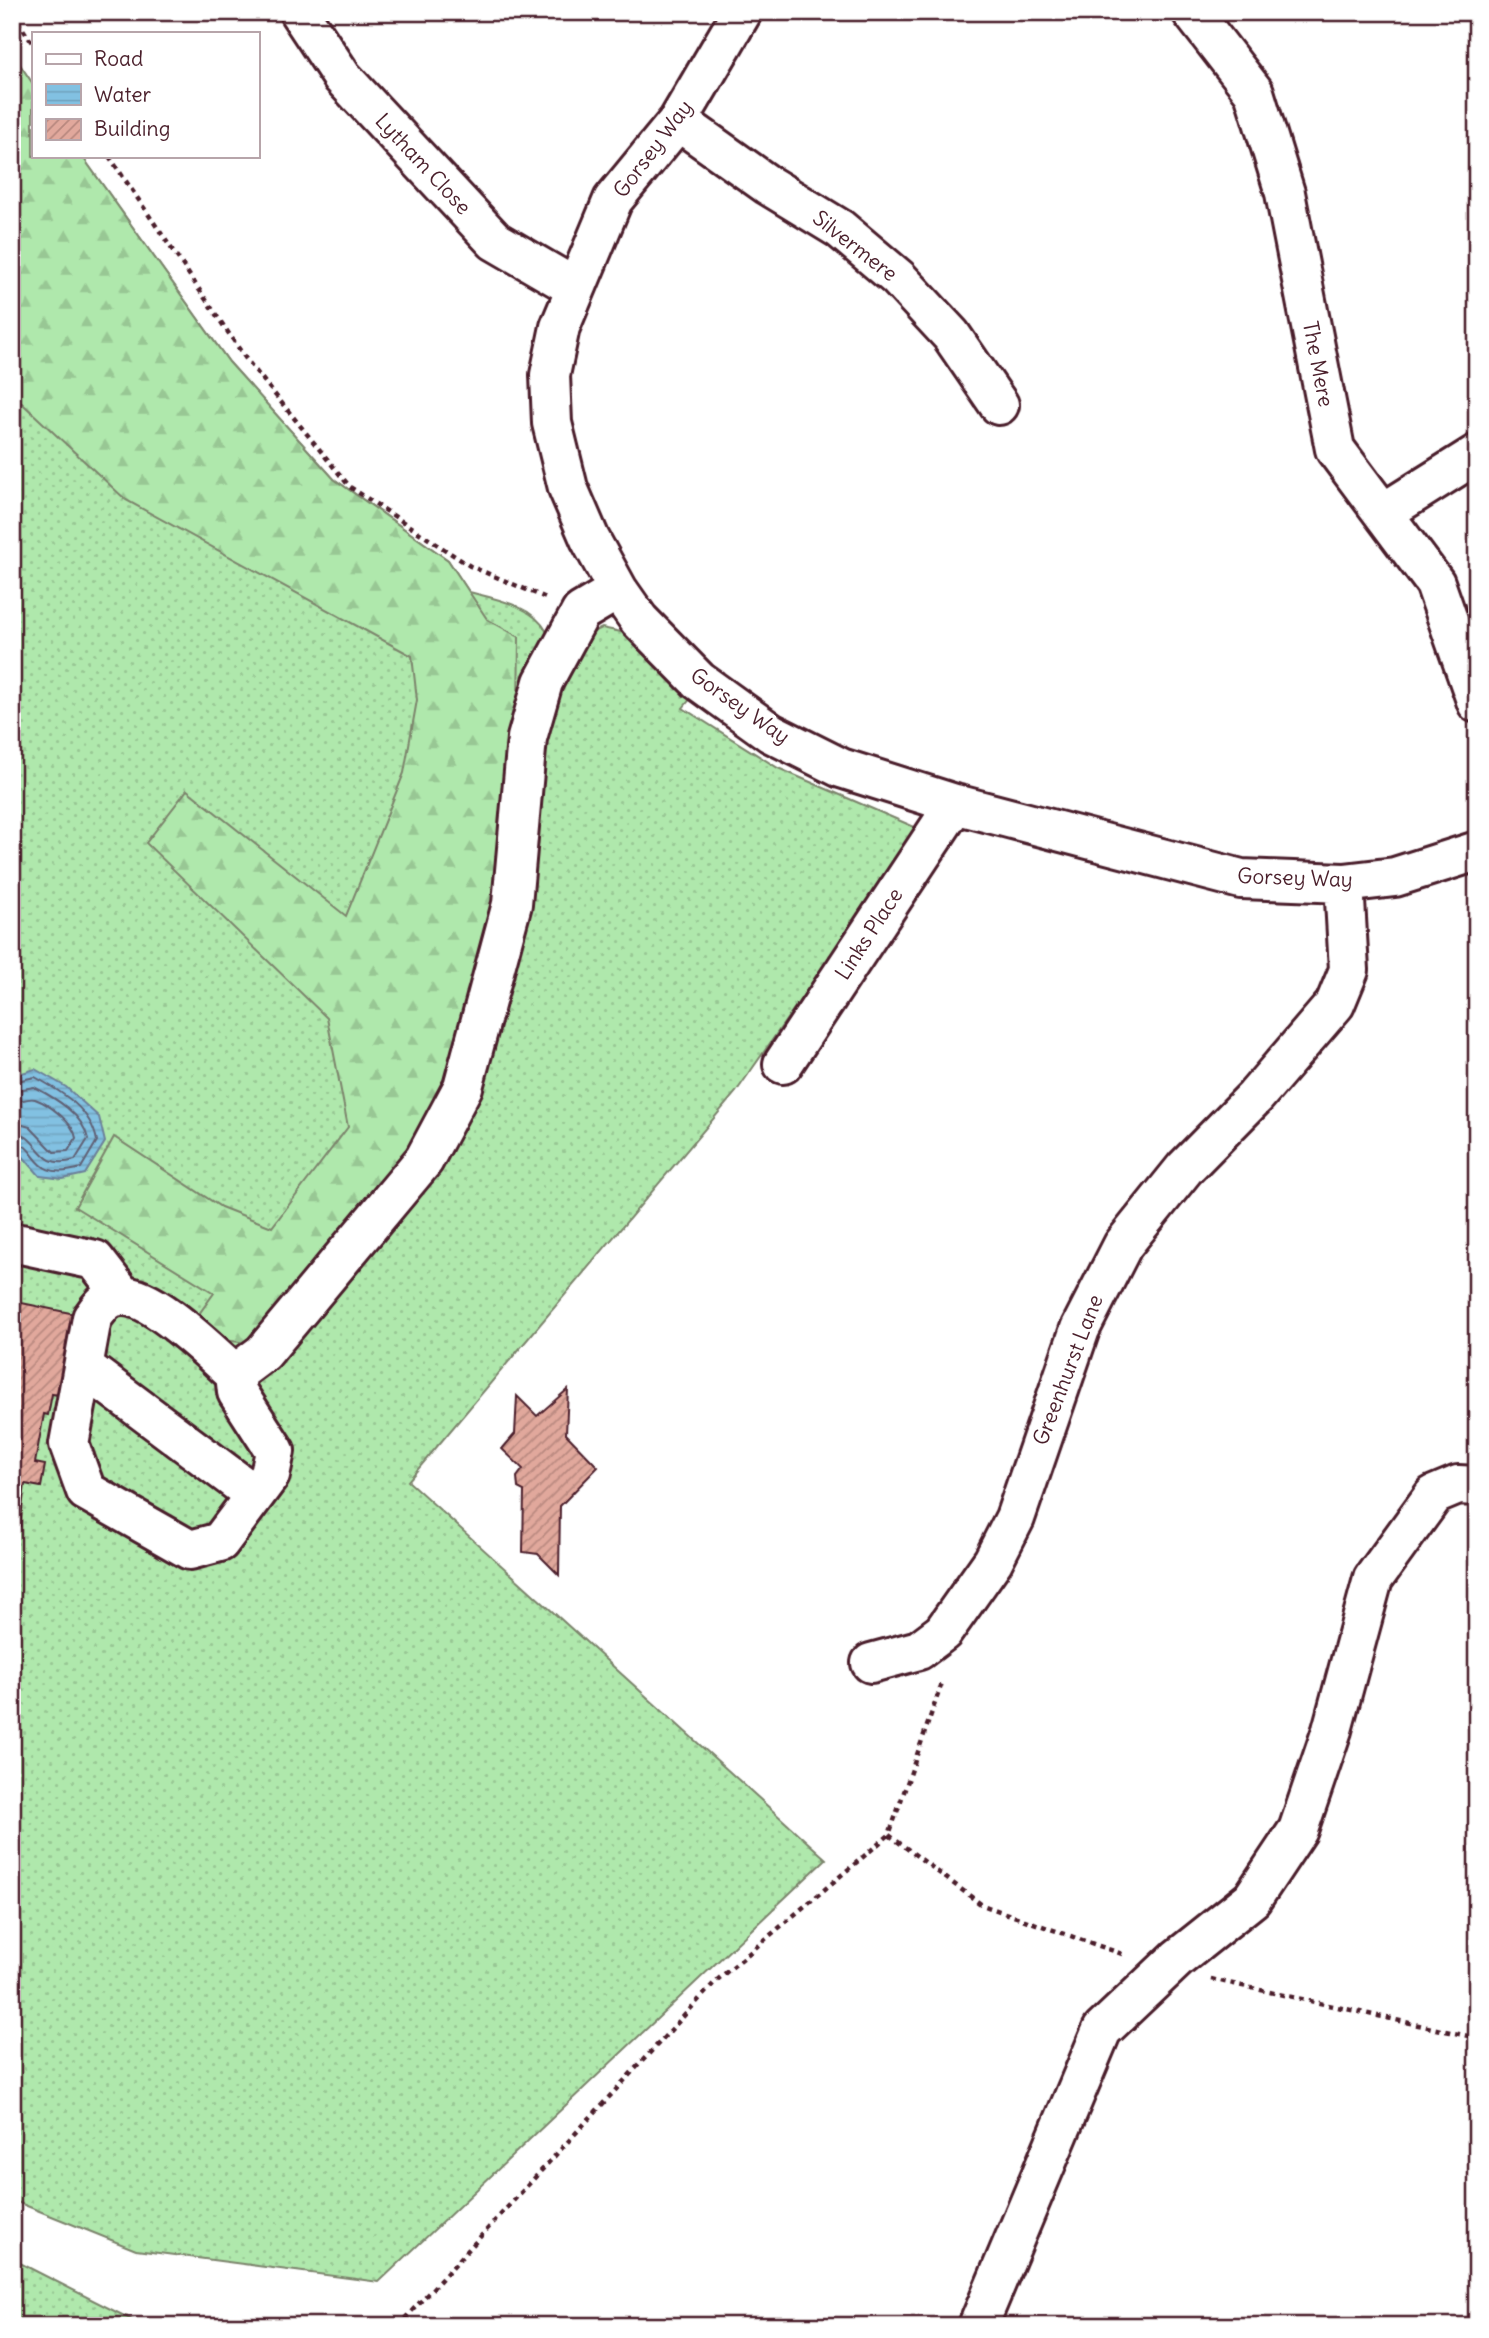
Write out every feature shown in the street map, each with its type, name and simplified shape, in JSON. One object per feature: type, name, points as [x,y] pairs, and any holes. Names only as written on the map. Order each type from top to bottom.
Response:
[{"type":"street","name":"Lytham Close","points":[[299,12],[342,77],[495,242],[575,287]]},
{"type":"street","name":"Gorsey Way","points":[[742,12],[678,121],[613,200],[560,327],[550,375],[552,423],[568,488],[618,590],[639,620],[699,681],[771,733],[841,768],[955,804],[1241,879],[1344,883],[1395,877],[1477,851]]},
{"type":"street","name":"The Mere","points":[[1192,12],[1254,92],[1285,193],[1335,449],[1435,583],[1477,703]]},
{"type":"street","name":"Silvermere","points":[[678,121],[768,186],[840,229],[898,278],[950,335],[999,405]]},
{"type":"street","points":[[1383,513],[1477,454]]},
{"type":"street","points":[[122,1295],[104,1301],[92,1318],[69,1444],[86,1491],[190,1550],[220,1542],[270,1475],[275,1451],[237,1392],[249,1364],[424,1160],[463,1087],[512,904],[527,738],[543,682],[581,612],[618,590]]},
{"type":"street","name":"Links Place","points":[[783,1064],[955,804]]},
{"type":"street","name":"Greenhurst Lane","points":[[871,1662],[919,1650],[943,1632],[993,1561],[1015,1518],[1080,1329],[1123,1245],[1185,1168],[1255,1097],[1335,1004],[1349,970],[1344,883]]},
{"type":"street","points":[[21,1244],[96,1260],[122,1295],[163,1311],[249,1364]]},
{"type":"street","points":[[84,1367],[255,1495]]},
{"type":"street","points":[[978,2326],[1102,2030],[1166,1969],[1252,1899],[1298,1830],[1332,1730],[1373,1579],[1434,1495],[1458,1485],[1477,1486]]},
{"type":"path","points":[[12,13],[32,43]]},
{"type":"path","points":[[110,158],[246,359],[350,487],[470,566],[581,612]]},
{"type":"path","points":[[398,2326],[716,1981],[889,1835],[943,1679],[919,1650]]},
{"type":"path","points":[[889,1835],[982,1905],[1166,1969],[1477,2038]]},
{"type":"green space","points":[[12,53],[32,83],[32,158],[83,158],[229,362],[334,479],[448,560],[469,592],[513,604],[540,623],[547,632],[534,660],[602,628],[626,633],[691,698],[683,708],[778,768],[919,829],[736,1092],[408,1481],[826,1859],[379,2282],[136,2250],[12,2200]]},
{"type":"green space","points":[[12,53],[32,83],[32,158],[83,158],[229,362],[334,479],[448,560],[487,619],[519,637],[518,713],[506,874],[473,1018],[409,1158],[256,1344],[223,1340],[199,1314],[214,1293],[75,1207],[114,1137],[221,1207],[272,1227],[348,1127],[327,1018],[146,843],[187,790],[346,916],[404,773],[417,700],[412,656],[126,500],[12,394]]},
{"type":"green space","points":[[12,2259],[144,2326],[12,2326]]},
{"type":"water","points":[[35,1069],[66,1087],[99,1117],[105,1142],[85,1174],[63,1179],[40,1176],[12,1144],[12,1076]]},
{"type":"building","points":[[12,1301],[80,1315],[64,1396],[52,1394],[48,1415],[44,1414],[35,1463],[45,1465],[41,1487],[25,1484],[20,1526],[12,1524]]},
{"type":"building","points":[[568,1389],[566,1434],[598,1467],[560,1506],[559,1575],[538,1554],[523,1552],[524,1491],[518,1488],[517,1477],[523,1469],[502,1449],[515,1434],[517,1396],[537,1416]]}]
